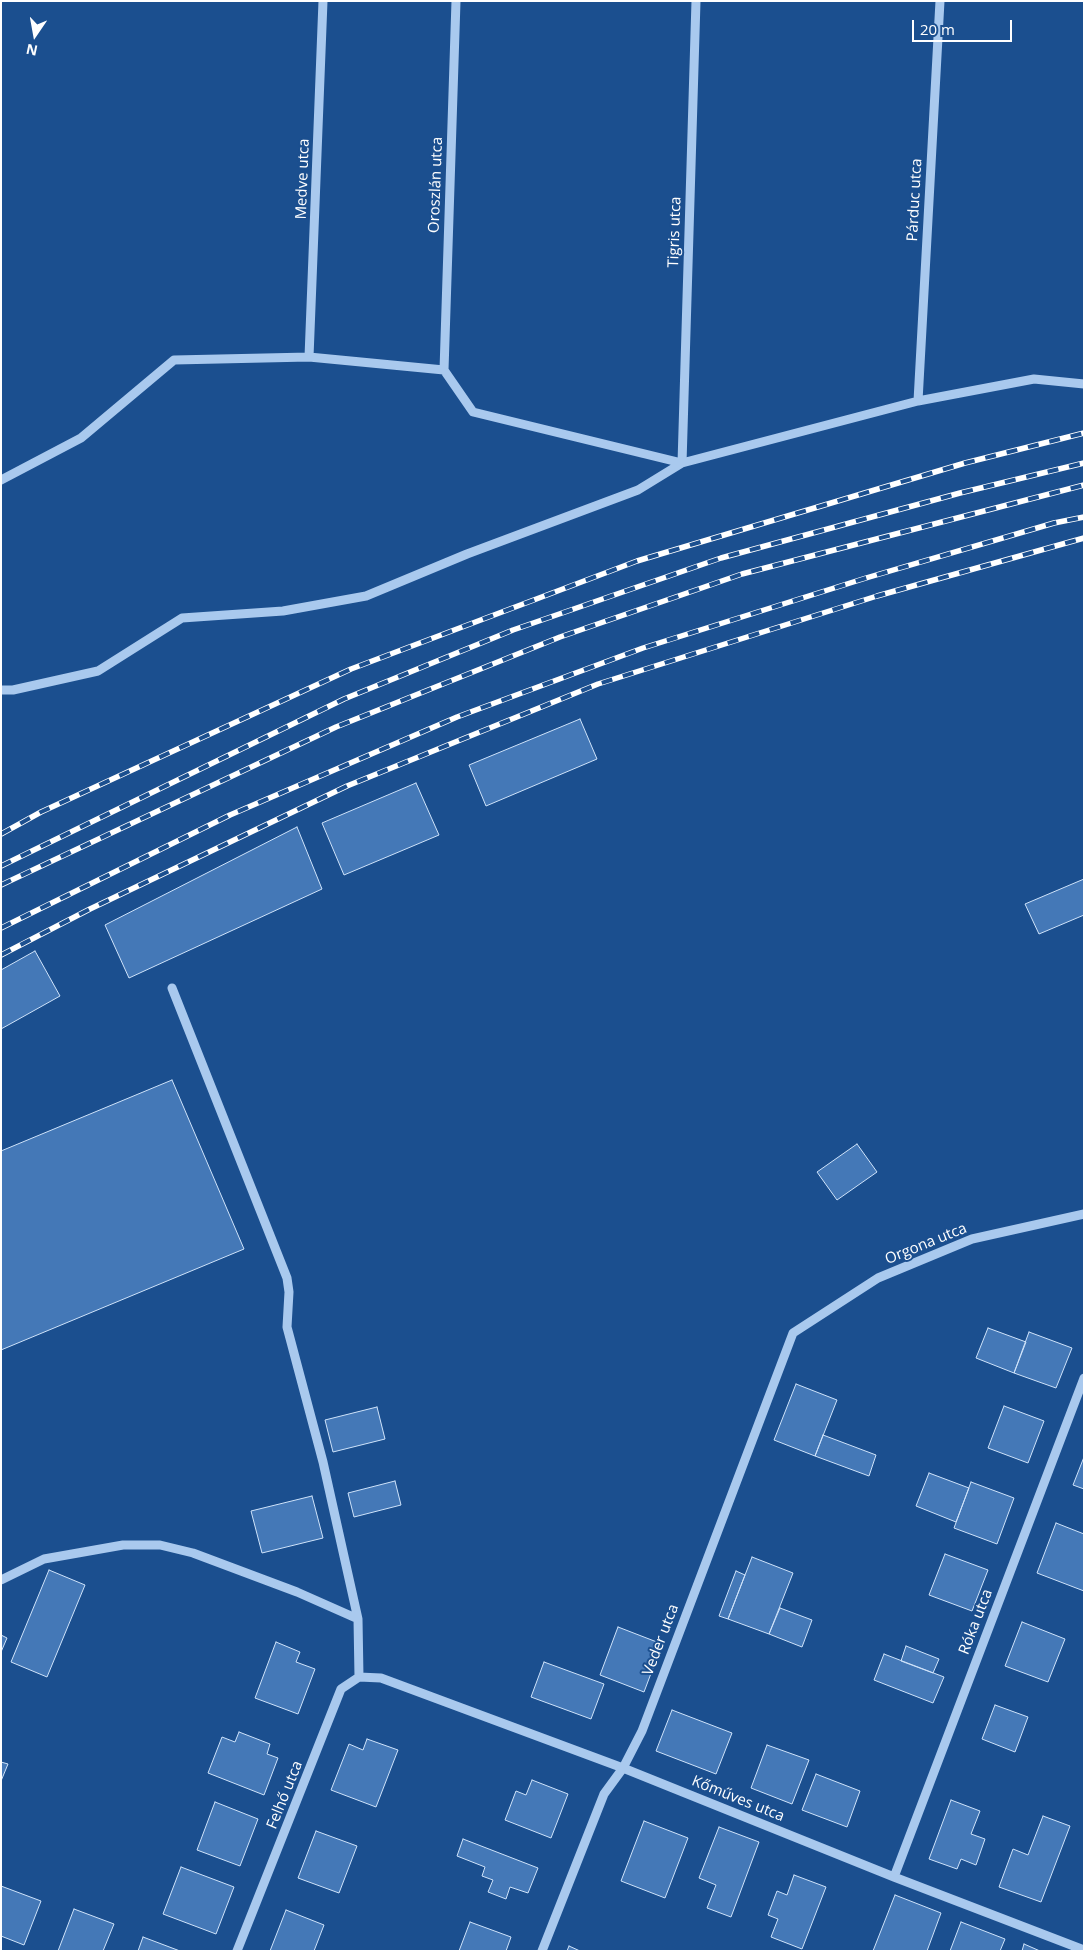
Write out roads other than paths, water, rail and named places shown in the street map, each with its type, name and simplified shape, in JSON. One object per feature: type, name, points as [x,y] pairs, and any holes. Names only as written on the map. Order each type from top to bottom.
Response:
[{"type":"street","name":"Medve utca","points":[[309,357],[323,1]]},
{"type":"street","name":"Oroszlán utca","points":[[444,370],[456,1]]},
{"type":"street","name":"Tigris utca","points":[[682,463],[696,1]]},
{"type":"street","name":"Párduc utca","points":[[918,401],[940,1]]},
{"type":"street","points":[[1,480],[81,438],[174,360],[309,357],[444,370],[473,412],[682,463]]},
{"type":"street","points":[[1,690],[13,690],[98,670],[182,618],[283,611],[366,596],[467,554],[638,490],[682,463],[918,401],[1034,379],[1084,384]]},
{"type":"street","points":[[172,988],[287,1278],[289,1292],[287,1327],[323,1462],[358,1619],[359,1677]]},
{"type":"street","name":"Orgona utca","points":[[792,1333],[878,1278],[972,1239],[1084,1214]]},
{"type":"street","name":"Veder utca","points":[[542,1951],[604,1794],[623,1768],[642,1731],[792,1333]]},
{"type":"street","name":"Róka utca","points":[[894,1877],[1084,1378]]},
{"type":"street","points":[[1,1580],[44,1559],[123,1545],[160,1545],[193,1554],[297,1592],[358,1619]]},
{"type":"street","name":"Kőműves utca","points":[[359,1677],[381,1678],[623,1768],[894,1877],[1084,1950]]},
{"type":"street","name":"Felhő utca","points":[[237,1951],[341,1689],[359,1677]]},
{"type":"railway","points":[[1,834],[41,812],[351,669],[637,561],[965,463],[1084,433]]},
{"type":"railway","points":[[1,866],[344,699],[513,630],[721,558],[960,493],[1084,463]]},
{"type":"railway","points":[[1,885],[336,727],[560,637],[742,574],[1084,485]]},
{"type":"railway","points":[[1,928],[230,815],[457,717],[643,648],[866,578],[1054,523],[1084,517]]},
{"type":"railway","points":[[1,955],[90,909],[347,786],[598,684],[877,596],[1084,538]]}]
